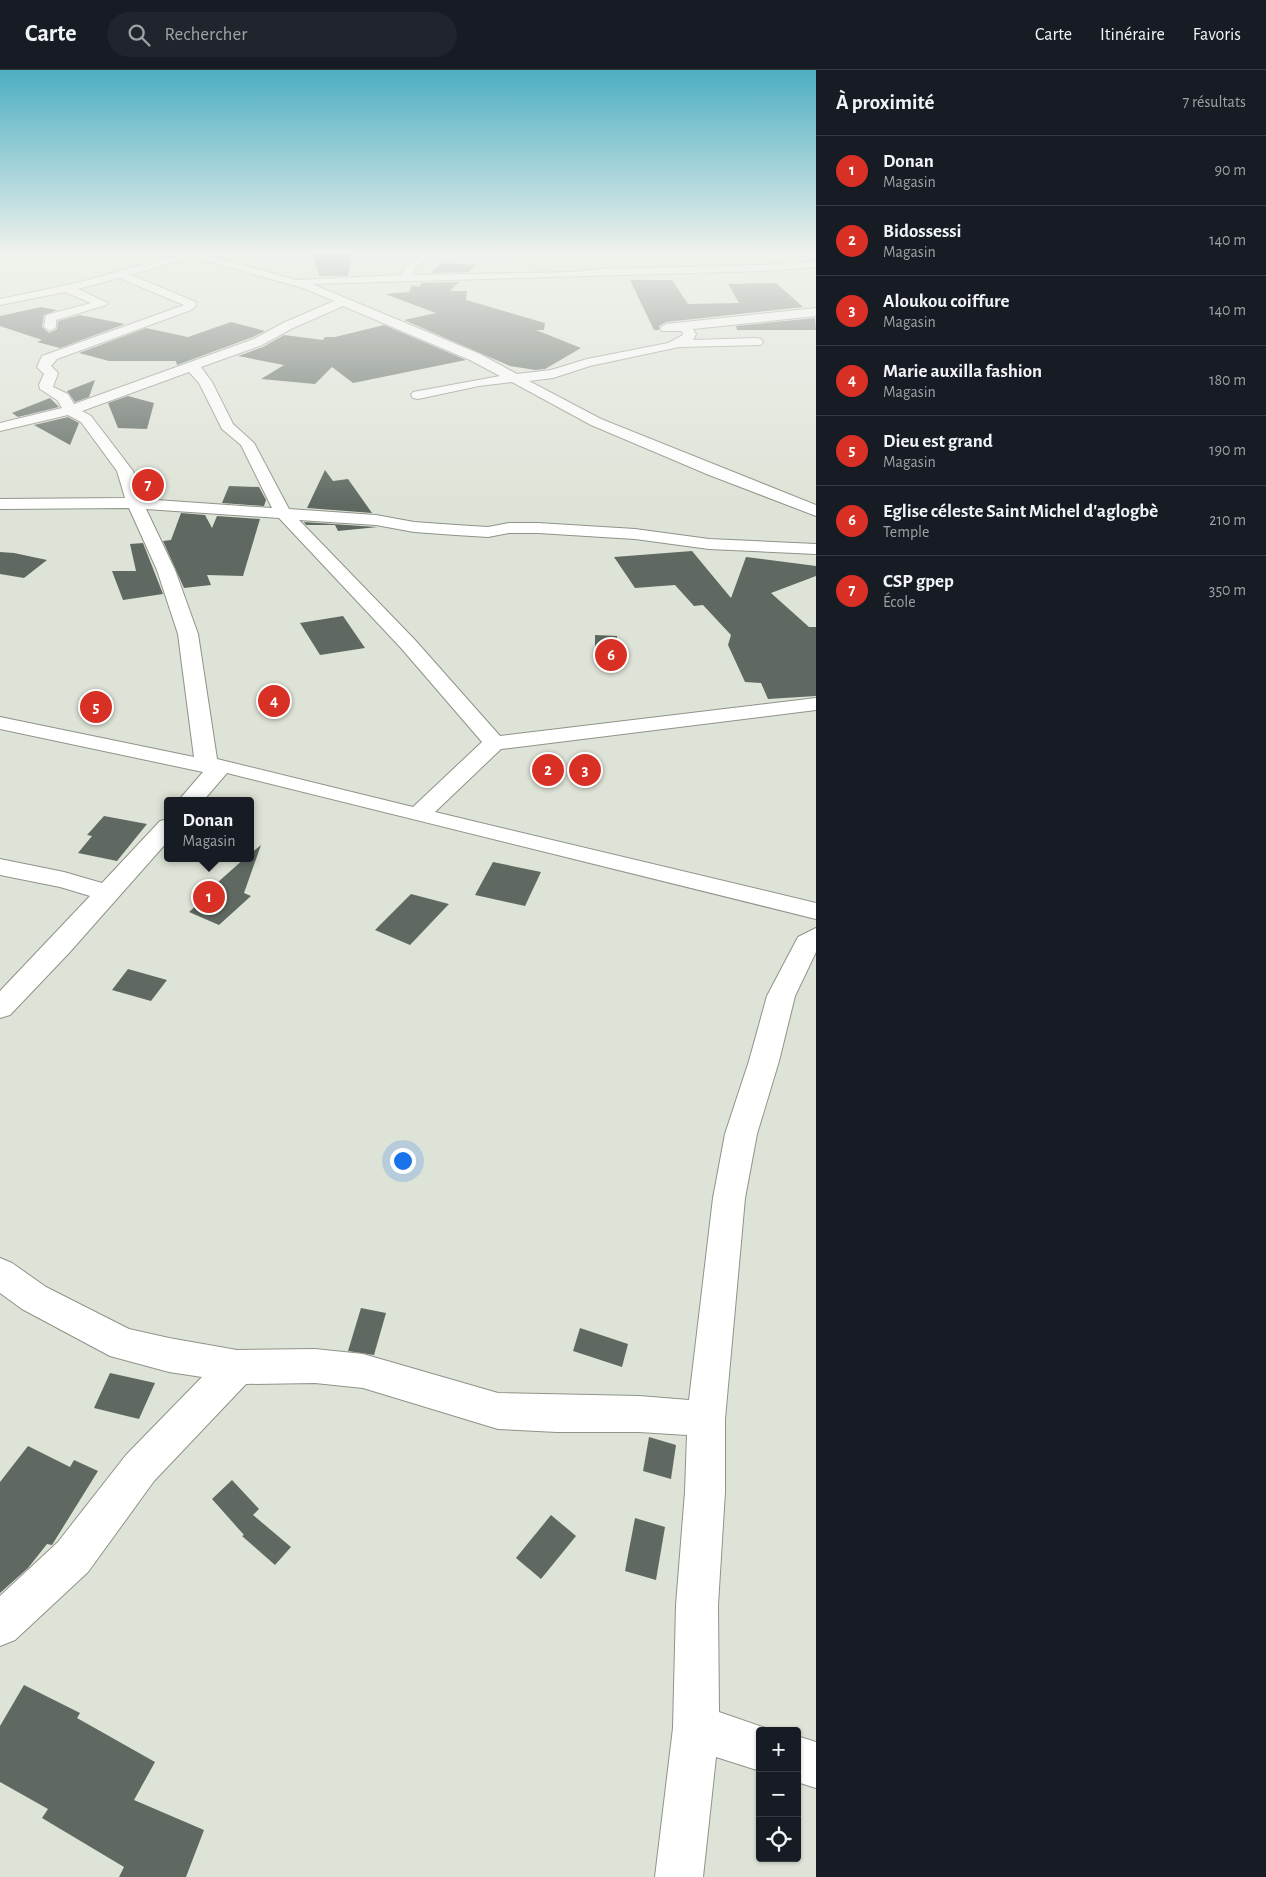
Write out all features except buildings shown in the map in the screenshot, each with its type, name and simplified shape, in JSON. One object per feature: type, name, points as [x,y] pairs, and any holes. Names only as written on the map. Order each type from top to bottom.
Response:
[{"type":"street","points":[[105,337],[86,347],[47,359],[44,368],[51,372],[46,385],[47,389],[63,397],[70,410],[86,418],[125,471],[135,503],[166,570],[188,634],[215,765],[193,797]]},
{"type":"street","points":[[0,427],[70,410],[266,337]]},
{"type":"street","points":[[427,337],[475,357],[596,422],[715,472],[816,511]]},
{"type":"street","points":[[676,345],[686,337]]},
{"type":"street","points":[[418,395],[514,377],[553,374],[587,363],[676,345],[712,351],[714,343],[757,342]]},
{"type":"street","points":[[187,366],[196,370],[205,382],[227,426],[248,443],[282,512],[408,644],[494,744]]},
{"type":"street","points":[[86,418],[104,398]]},
{"type":"street","points":[[0,504],[135,503],[282,512],[376,520],[456,530],[488,532],[509,528],[538,528],[635,534],[709,544],[816,549]]},
{"type":"street","points":[[418,815],[494,744],[816,704]]},
{"type":"street","points":[[0,723],[215,765],[816,911]]},
{"type":"street","points":[[0,1008],[164,830]]},
{"type":"street","points":[[0,867],[64,880],[108,893]]},
{"type":"street","points":[[679,1877],[696,1728],[696,1605],[705,1492],[706,1418],[729,1198],[742,1134],[781,996],[808,943],[816,937]]},
{"type":"street","points":[[0,1273],[34,1298],[123,1344],[169,1355],[237,1367],[315,1366],[363,1371],[498,1411],[557,1414],[639,1414],[706,1418]]},
{"type":"street","points":[[0,1624],[73,1557],[140,1468],[237,1367]]},
{"type":"street","points":[[696,1728],[756,1747]]},
{"type":"street","points":[[801,1760],[816,1765]]},
{"type":"place","name":"CSP gpep","points":[[148,485]]},
{"type":"place","name":"Eglise céleste Saint Michel d'aglogbè","points":[[611,655]]},
{"type":"place","name":"Marie auxilla fashion","points":[[274,701]]},
{"type":"place","name":"Dieu est grand","points":[[96,707]]},
{"type":"place","name":"Bidossessi","points":[[548,770]]},
{"type":"place","name":"Aloukou coiffure","points":[[585,770]]},
{"type":"place","name":"Donan","points":[[209,897]]}]
